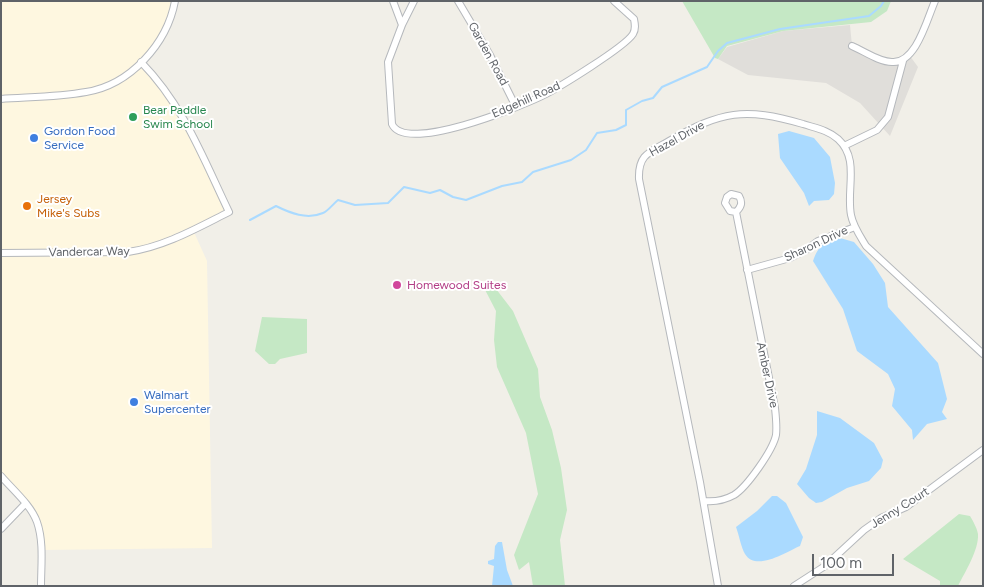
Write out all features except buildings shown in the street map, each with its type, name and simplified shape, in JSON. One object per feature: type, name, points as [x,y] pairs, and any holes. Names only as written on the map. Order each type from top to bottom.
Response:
[{"type":"street","points":[[1,99],[87,92],[117,80],[141,62],[164,33],[175,1]]},
{"type":"street","points":[[393,1],[402,26]]},
{"type":"street","points":[[402,26],[414,1]]},
{"type":"street","name":"Garden Road","points":[[458,1],[490,55],[516,107]]},
{"type":"street","name":"Edgehill Road","points":[[402,26],[388,62],[392,124],[398,132],[416,134],[459,127],[516,107],[562,85],[610,54],[630,37],[635,28],[634,19],[614,1]]},
{"type":"street","points":[[935,1],[914,50],[903,61],[888,117],[877,130],[844,146],[850,160],[851,214],[866,246],[983,354]]},
{"type":"street","points":[[852,46],[885,61],[903,61]]},
{"type":"street","name":"Vandercar Way","points":[[1,253],[128,252],[148,249],[230,212],[183,116],[170,96],[141,62]]},
{"type":"street","name":"Hazel Drive","points":[[718,586],[704,501],[638,167],[648,153],[692,128],[731,114],[756,113],[781,118],[828,132],[837,137],[844,146]]},
{"type":"street","name":"Amber Drive","points":[[704,501],[720,500],[733,496],[740,490],[767,456],[776,435],[774,408],[736,212]]},
{"type":"street","name":"Sharon Drive","points":[[748,270],[790,258],[818,241],[855,226]]},
{"type":"street","name":"Jenny Court","points":[[794,586],[825,566],[864,530],[881,518],[906,507],[983,450]]},
{"type":"street","points":[[1,476],[26,504],[37,521],[39,529],[41,586]]},
{"type":"street","points":[[1,529],[26,504]]},
{"type":"shaded area","points":[[1,1],[175,1],[168,24],[141,63],[170,96],[229,212],[193,230],[207,261],[212,548],[41,550],[37,521],[1,476]]},
{"type":"shaded area","points":[[850,25],[852,46],[885,61],[910,56],[918,67],[890,136],[860,103],[826,83],[748,75],[718,59],[727,47],[783,31]]},
{"type":"green space","points":[[682,1],[891,1],[887,11],[871,22],[783,31],[727,46],[718,59],[715,58]]},
{"type":"green space","points":[[482,284],[493,285],[513,311],[538,369],[540,397],[552,430],[561,468],[567,510],[560,540],[565,586],[533,586],[529,562],[519,570],[514,555],[538,494],[526,433],[497,367],[494,340],[496,311]]},
{"type":"green space","points":[[262,317],[307,319],[307,353],[280,359],[275,364],[269,364],[255,351]]},
{"type":"green space","points":[[959,514],[970,516],[977,529],[978,540],[971,561],[958,586],[940,586],[940,581],[903,559]]},
{"type":"water","points":[[789,131],[814,138],[830,157],[835,183],[834,194],[829,200],[814,201],[809,206],[804,193],[780,158],[778,134]]},
{"type":"water","points":[[840,238],[854,242],[873,264],[885,283],[888,307],[938,363],[947,399],[942,412],[947,419],[927,424],[913,440],[912,430],[892,406],[895,389],[888,374],[857,351],[843,309],[813,261],[822,245]]},
{"type":"water","points":[[817,411],[840,418],[874,443],[883,460],[881,468],[869,481],[847,488],[822,502],[816,503],[797,484],[806,469],[817,435]]},
{"type":"water","points":[[772,496],[777,496],[786,503],[803,537],[800,546],[771,559],[756,561],[750,559],[745,554],[736,527],[757,511]]},
{"type":"water","points":[[498,542],[502,542],[507,570],[513,586],[492,586],[494,566],[488,564],[488,561],[494,559],[495,546]]},
{"type":"waterway","points":[[250,220],[276,206],[293,213],[311,216],[325,212],[338,200],[355,205],[388,203],[404,187],[430,193],[440,190],[453,197],[466,200],[502,186],[522,182],[533,172],[571,160],[586,150],[597,133],[616,130],[626,125],[626,110],[642,101],[653,98],[662,87],[707,67],[718,51],[727,43],[780,29],[869,16],[884,1]]},
{"type":"place","name":"Bear Paddle Swim School","points":[[133,117]]},
{"type":"place","name":"Gordon Food Service","points":[[34,138]]},
{"type":"place","name":"Jersey Mike's Subs","points":[[27,206]]},
{"type":"place","name":"Homewood Suites","points":[[397,285]]},
{"type":"place","name":"Walmart Supercenter","points":[[134,402]]}]
